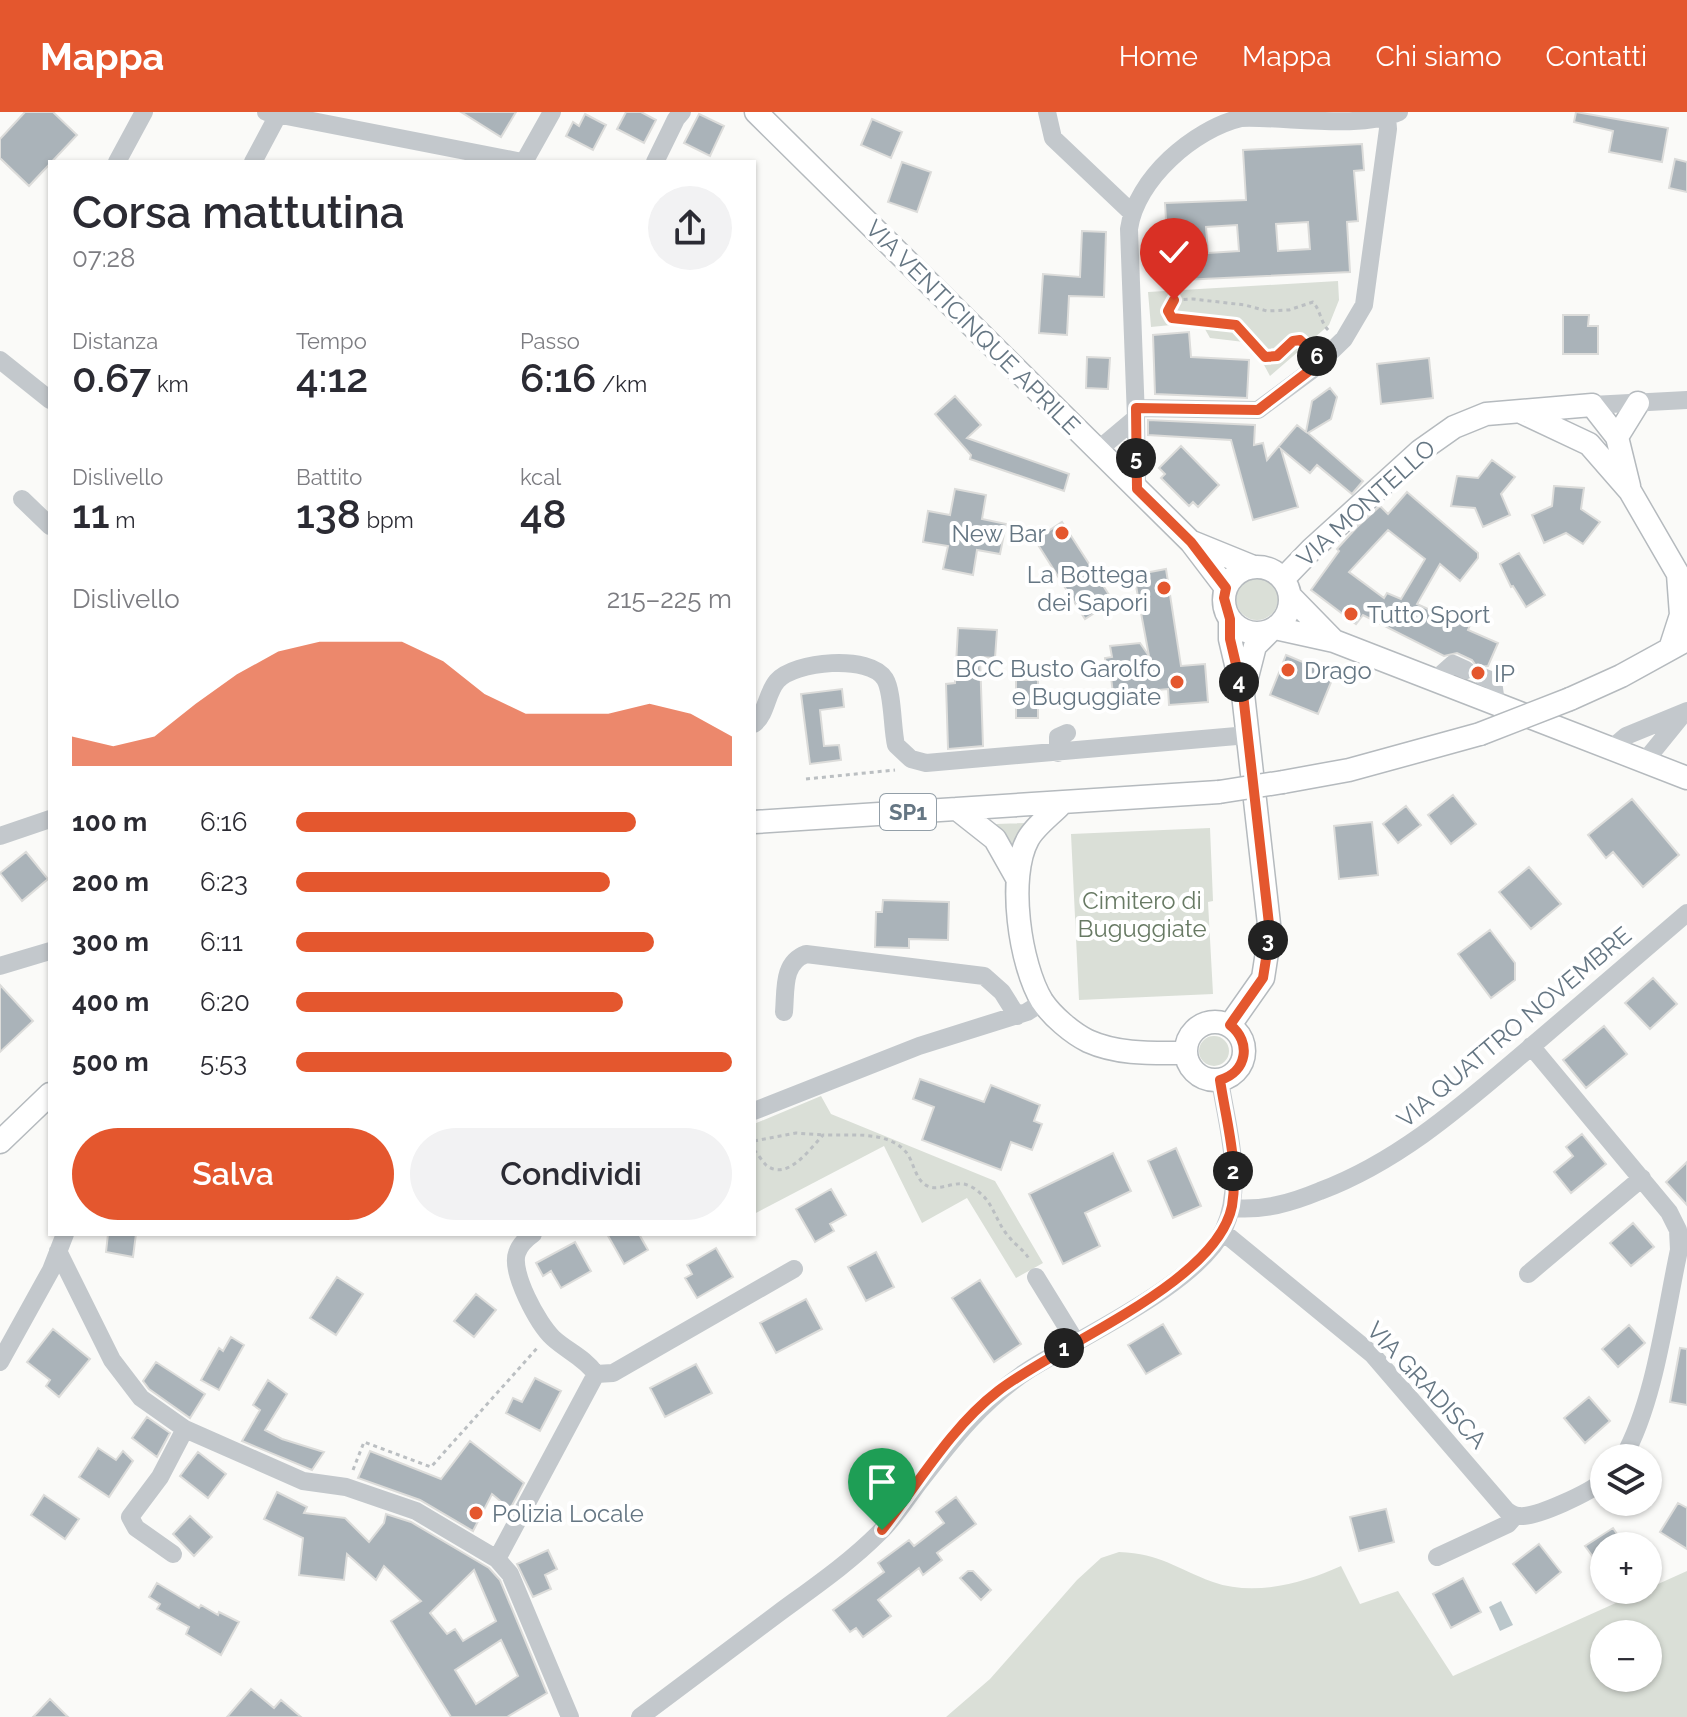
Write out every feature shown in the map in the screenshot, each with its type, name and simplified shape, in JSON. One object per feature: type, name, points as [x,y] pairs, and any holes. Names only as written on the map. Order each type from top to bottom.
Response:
[{"type":"main road","name":"VIA VENTICINQUE APRILE","points":[[756,112],[1191,542],[1226,588]]},
{"type":"main road","points":[[1617,437],[1638,403]]},
{"type":"main road","points":[[1592,405],[1617,437],[1630,491]]},
{"type":"main road","points":[[1589,444],[1592,405]]},
{"type":"main road","name":"VIA MONTELLO","points":[[1287,588],[1312,549],[1420,451],[1454,427],[1486,414],[1592,405]]},
{"type":"main road","points":[[1519,411],[1589,444],[1630,491],[1682,577],[1678,644]]},
{"type":"main road","name":"VIA VENTICINQUE APRILE","points":[[1191,542],[1251,566]]},
{"type":"main road","points":[[1230,1025],[1263,978],[1270,933],[1243,694],[1230,639],[1230,619],[1224,598],[1226,588],[1232,578],[1251,566],[1269,568],[1334,641]]},
{"type":"main road","points":[[1243,694],[1255,646],[1287,615],[1287,588]]},
{"type":"main road","points":[[1230,619],[1248,632],[1272,630],[1334,641],[1687,778]]},
{"type":"main road","name":"SP1","points":[[756,822],[1219,792],[1349,770],[1480,734],[1621,676],[1678,644]]},
{"type":"main road","points":[[1062,803],[1028,838],[1017,878],[1021,936],[1029,972],[1043,1002],[1063,1023],[1087,1040],[1116,1050],[1186,1053]]},
{"type":"main road","points":[[957,809],[995,839],[1017,878]]},
{"type":"main road","points":[[1221,1022],[1230,1025],[1242,1038],[1244,1056],[1236,1072],[1220,1080],[1201,1077],[1194,1071],[1186,1053],[1190,1036],[1203,1024],[1221,1022]]},
{"type":"main road","points":[[0,1142],[48,1096]]},
{"type":"street","points":[[118,160],[144,112]]},
{"type":"street","points":[[524,160],[552,112]]},
{"type":"street","points":[[656,160],[682,112]]},
{"type":"street","points":[[1047,112],[1053,138],[1132,213]]},
{"type":"street","points":[[254,160],[272,113],[513,160]]},
{"type":"street","points":[[1098,450],[1136,413],[1258,410],[1341,343],[1364,305],[1388,129],[1393,115],[1365,120],[1261,117],[1223,122],[1204,132],[1166,164],[1139,199],[1132,213],[1129,247],[1136,413],[1137,489]]},
{"type":"street","points":[[0,360],[48,398]]},
{"type":"street","name":"VIA MONTELLO","points":[[1592,405],[1687,400]]},
{"type":"street","points":[[22,499],[48,524]]},
{"type":"street","points":[[756,722],[761,718],[778,680],[787,673],[847,662],[869,666],[887,681],[896,745],[902,753],[926,763],[1058,753],[1117,742],[1196,735],[1248,735]]},
{"type":"street","points":[[1435,680],[1453,664],[1493,681],[1496,703]]},
{"type":"street","points":[[1612,748],[1626,736],[1686,711]]},
{"type":"street","points":[[1645,761],[1686,711]]},
{"type":"street","points":[[1058,753],[1058,737],[1067,733]]},
{"type":"street","points":[[0,836],[48,820]]},
{"type":"street","name":"VIA QUATTRO NOVEMBRE","points":[[1231,1208],[1251,1210],[1291,1203],[1348,1181],[1403,1150],[1448,1117],[1687,913]]},
{"type":"street","points":[[0,966],[48,952]]},
{"type":"street","points":[[784,1012],[788,968],[795,958],[806,954],[984,976],[1002,992],[1017,1016]]},
{"type":"street","points":[[756,1110],[919,1046],[1017,1016],[1043,1002]]},
{"type":"street","points":[[1531,1046],[1642,1178],[1669,1212],[1678,1230],[1679,1250],[1649,1389],[1630,1444]]},
{"type":"street","points":[[640,1717],[849,1560],[882,1530],[968,1419],[997,1392],[1184,1275],[1223,1232],[1231,1208],[1234,1180],[1220,1080]]},
{"type":"street","points":[[1528,1274],[1642,1178]]},
{"type":"street","name":"VIA GRADISCA","points":[[1223,1232],[1372,1354],[1507,1511],[1515,1516]]},
{"type":"street","points":[[530,1236],[516,1255],[516,1269],[539,1323],[586,1361],[596,1374]]},
{"type":"street","points":[[0,1362],[51,1270],[61,1242]]},
{"type":"street","points":[[61,1242],[112,1360],[141,1398],[185,1429],[303,1481],[346,1487],[416,1511],[497,1559],[510,1574],[570,1717]]},
{"type":"street","points":[[596,1374],[613,1373],[794,1269]]},
{"type":"street","points":[[1036,1277],[1076,1342]]},
{"type":"street","points":[[497,1559],[596,1374]]},
{"type":"street","points":[[173,1554],[136,1528],[130,1517],[160,1477],[185,1429]]},
{"type":"street","points":[[1437,1557],[1508,1524],[1515,1516],[1525,1516],[1563,1502],[1590,1488]]},
{"type":"path","points":[[1322,361],[1300,340],[1293,341],[1277,356],[1265,357],[1236,325],[1172,318],[1169,305],[1174,300],[1193,299],[1245,305],[1267,311],[1289,310],[1313,302],[1321,323],[1341,343]]},
{"type":"path","points":[[806,779],[895,770],[926,763]]},
{"type":"path","points":[[756,1141],[796,1133],[871,1136],[893,1142],[905,1151],[923,1183],[936,1189],[966,1184],[980,1193],[1010,1239],[1027,1253],[1036,1277]]},
{"type":"path","points":[[756,1152],[768,1167],[780,1169],[793,1165],[823,1135]]},
{"type":"path","points":[[346,1487],[364,1442],[431,1467],[549,1334]]},
{"type":"green space","points":[[1338,281],[1339,300],[1329,325],[1270,376],[1244,342],[1210,338],[1201,322],[1151,327],[1148,292]]},
{"type":"green space","points":[[1257,578],[1272,584],[1278,599],[1272,614],[1257,620],[1242,614],[1236,599],[1242,584]]},
{"type":"green space","points":[[1027,823],[1013,850],[996,824]]},
{"type":"green space","name":"Cimitero di Buguggiate","points":[[1210,828],[1213,901],[1208,902],[1213,994],[1079,1000],[1071,834]]},
{"type":"green space","points":[[1214,1036],[1225,1040],[1229,1051],[1225,1062],[1214,1066],[1203,1062],[1199,1051],[1203,1040]]},
{"type":"green space","points":[[821,1096],[831,1114],[995,1181],[1043,1263],[1016,1278],[967,1198],[922,1223],[884,1146],[756,1213],[756,1123]]},
{"type":"green space","points":[[1119,1552],[1168,1562],[1213,1582],[1245,1588],[1278,1586],[1341,1566],[1360,1604],[1398,1591],[1453,1676],[1613,1604],[1662,1604],[1662,1582],[1687,1571],[1687,1717],[946,1717],[990,1679],[1077,1580],[1101,1558]]},
{"type":"shaded area","points":[[1501,1601],[1513,1625],[1500,1631],[1489,1607]]},
{"type":"building","points":[[25,112],[53,112],[77,135],[53,160],[48,160],[48,166],[29,186],[0,158],[0,139]]},
{"type":"building","points":[[461,112],[516,112],[501,137]]},
{"type":"building","points":[[626,112],[641,112],[656,120],[644,143],[617,129]]},
{"type":"building","points":[[1576,112],[1668,128],[1662,162],[1609,152],[1613,131],[1574,122]]},
{"type":"building","points":[[585,114],[606,125],[593,150],[566,136],[573,122],[579,126]]},
{"type":"building","points":[[699,114],[724,126],[710,156],[684,143]]},
{"type":"building","points":[[872,119],[902,132],[891,158],[861,145]]},
{"type":"building","points":[[1362,144],[1364,170],[1354,171],[1358,221],[1347,222],[1350,272],[1160,281],[1158,255],[1168,255],[1165,203],[1246,200],[1243,150]],"holes":[[[1308,222],[1310,249],[1278,251],[1276,224]],[[1237,225],[1239,251],[1208,253],[1206,227]]]},
{"type":"building","points":[[1675,159],[1687,162],[1687,192],[1669,188]]},
{"type":"building","points":[[902,162],[931,172],[917,212],[888,202]]},
{"type":"building","points":[[1082,231],[1106,232],[1104,297],[1069,296],[1067,335],[1039,333],[1043,274],[1080,277]]},
{"type":"building","points":[[1563,315],[1589,315],[1588,326],[1598,326],[1598,354],[1563,354]]},
{"type":"building","points":[[1189,332],[1191,357],[1249,360],[1247,398],[1155,394],[1153,335]]},
{"type":"building","points":[[1087,357],[1110,358],[1108,389],[1086,388]]},
{"type":"building","points":[[1429,358],[1433,398],[1381,404],[1377,364]]},
{"type":"building","points":[[1330,388],[1337,397],[1331,419],[1308,433],[1363,481],[1352,494],[1317,465],[1310,473],[1281,449],[1298,507],[1253,520],[1231,440],[1148,435],[1148,420],[1255,425],[1254,445],[1263,443],[1267,460],[1297,425],[1306,432],[1312,401]]},
{"type":"building","points":[[955,396],[981,425],[967,438],[1069,474],[1064,491],[970,459],[971,455],[935,414]]},
{"type":"building","points":[[1181,446],[1219,485],[1198,507],[1193,502],[1189,506],[1161,478],[1165,474],[1159,468]]},
{"type":"building","points":[[1492,460],[1515,477],[1501,494],[1510,515],[1483,527],[1475,508],[1451,506],[1457,476],[1478,478]]},
{"type":"building","points":[[1554,486],[1584,488],[1581,509],[1600,522],[1583,544],[1566,533],[1544,543],[1532,515],[1552,506]]},
{"type":"building","points":[[955,489],[986,495],[982,519],[1006,524],[1000,554],[977,550],[973,575],[943,569],[948,546],[923,542],[928,511],[950,515]]},
{"type":"building","points":[[1407,492],[1478,553],[1478,558],[1460,581],[1440,564],[1417,604],[1470,625],[1468,630],[1498,643],[1488,666],[1477,667],[1472,660],[1457,653],[1444,656],[1363,615],[1356,624],[1311,590],[1339,551],[1337,549],[1357,527],[1380,506],[1388,514]],"holes":[[[1388,530],[1425,559],[1401,599],[1387,593],[1384,598],[1349,572]]]},
{"type":"building","points":[[1062,522],[1113,601],[1085,619],[1035,540]]},
{"type":"building","points":[[1519,553],[1545,595],[1526,607],[1511,587],[1500,564]]},
{"type":"building","points":[[1166,569],[1181,666],[1205,664],[1208,702],[1169,705],[1168,689],[1113,694],[1111,677],[1107,677],[1105,658],[1112,657],[1110,646],[1140,643],[1149,656],[1134,575]]},
{"type":"building","points":[[958,628],[997,630],[995,658],[980,657],[983,746],[948,749],[946,684],[955,683]]},
{"type":"building","points":[[1286,655],[1334,675],[1318,714],[1270,695]]},
{"type":"building","points":[[1016,680],[1038,680],[1038,718],[1016,718]]},
{"type":"building","points":[[842,689],[844,707],[820,710],[824,746],[839,745],[841,760],[810,764],[801,694]]},
{"type":"building","points":[[1453,795],[1476,824],[1451,844],[1428,815]]},
{"type":"building","points":[[1632,799],[1679,855],[1643,887],[1613,852],[1606,858],[1588,835]]},
{"type":"building","points":[[1406,806],[1421,825],[1398,843],[1383,824]]},
{"type":"building","points":[[1372,822],[1378,875],[1339,879],[1334,826]]},
{"type":"building","points":[[26,852],[48,879],[22,901],[0,873]]},
{"type":"building","points":[[1529,867],[1561,904],[1531,929],[1499,892]]},
{"type":"building","points":[[883,900],[949,902],[948,940],[909,939],[909,948],[875,947],[876,912],[882,912]]},
{"type":"building","points":[[1490,930],[1515,963],[1515,980],[1491,998],[1458,954]]},
{"type":"building","points":[[1653,978],[1677,1004],[1650,1029],[1625,1003]]},
{"type":"building","points":[[0,985],[33,1021],[0,1052]]},
{"type":"building","points":[[1604,1026],[1627,1054],[1586,1088],[1563,1060]]},
{"type":"building","points":[[920,1079],[984,1102],[991,1085],[1040,1105],[1034,1121],[1042,1124],[1032,1150],[1011,1142],[1001,1170],[922,1140],[934,1107],[913,1099]]},
{"type":"building","points":[[1582,1134],[1606,1164],[1571,1193],[1554,1172],[1573,1156],[1566,1147]]},
{"type":"building","points":[[1176,1148],[1201,1206],[1173,1218],[1148,1161]]},
{"type":"building","points":[[1113,1153],[1131,1191],[1085,1213],[1100,1246],[1063,1264],[1029,1194]]},
{"type":"building","points":[[1687,1162],[1687,1205],[1666,1182]]},
{"type":"building","points":[[831,1189],[846,1215],[830,1224],[834,1231],[815,1242],[796,1209]]},
{"type":"building","points":[[1633,1223],[1654,1247],[1631,1266],[1610,1243]]},
{"type":"building","points":[[108,1236],[136,1236],[133,1257],[106,1252]]},
{"type":"building","points":[[608,1236],[640,1236],[648,1250],[624,1264]]},
{"type":"building","points":[[575,1242],[591,1271],[561,1288],[551,1271],[543,1276],[536,1263]]},
{"type":"building","points":[[716,1248],[733,1277],[697,1298],[685,1278],[692,1274],[687,1265]]},
{"type":"building","points":[[876,1252],[894,1287],[866,1301],[848,1267]]},
{"type":"building","points":[[337,1277],[363,1294],[336,1335],[310,1318]]},
{"type":"building","points":[[980,1280],[1021,1344],[994,1362],[952,1298]]},
{"type":"building","points":[[476,1294],[496,1310],[474,1337],[454,1321]]},
{"type":"building","points":[[806,1299],[822,1329],[776,1353],[760,1323]]},
{"type":"building","points":[[1163,1324],[1181,1354],[1146,1374],[1128,1345]]},
{"type":"building","points":[[1629,1325],[1645,1343],[1618,1367],[1602,1349]]},
{"type":"building","points":[[53,1329],[90,1359],[59,1397],[46,1386],[50,1380],[27,1362]]},
{"type":"building","points":[[231,1337],[244,1345],[219,1390],[201,1380],[219,1348],[223,1351]]},
{"type":"building","points":[[1680,1348],[1687,1349],[1687,1405],[1670,1402]]},
{"type":"building","points":[[156,1362],[205,1394],[190,1418],[149,1389],[143,1381]]},
{"type":"building","points":[[696,1364],[712,1393],[665,1417],[650,1388]]},
{"type":"building","points":[[535,1378],[561,1391],[540,1431],[506,1413],[513,1398],[522,1402]]},
{"type":"building","points":[[268,1380],[287,1394],[265,1430],[282,1439],[324,1452],[312,1470],[242,1441],[260,1410],[253,1405]]},
{"type":"building","points":[[1589,1397],[1610,1421],[1585,1443],[1564,1418]]},
{"type":"building","points":[[147,1417],[170,1433],[157,1457],[132,1438]]},
{"type":"building","points":[[470,1441],[524,1483],[510,1509],[492,1494],[473,1531],[420,1500],[358,1478],[370,1451],[441,1479]]},
{"type":"building","points":[[98,1448],[116,1460],[123,1451],[133,1461],[109,1497],[79,1477]]},
{"type":"building","points":[[198,1452],[226,1474],[208,1498],[180,1476]]},
{"type":"building","points":[[277,1492],[307,1507],[304,1513],[345,1518],[369,1542],[384,1523],[386,1514],[411,1522],[489,1568],[500,1580],[547,1693],[507,1717],[451,1717],[391,1621],[421,1601],[384,1566],[376,1580],[347,1554],[344,1580],[299,1575],[303,1538],[264,1519]],"holes":[[[474,1570],[496,1621],[463,1641],[455,1629],[447,1634],[430,1613]],[[501,1640],[518,1676],[476,1704],[455,1670]]]},
{"type":"building","points":[[44,1495],[79,1519],[65,1539],[31,1515]]},
{"type":"building","points":[[956,1497],[976,1524],[937,1553],[942,1560],[923,1575],[919,1568],[878,1600],[891,1616],[863,1637],[856,1628],[850,1632],[833,1610],[884,1572],[878,1563],[909,1540],[914,1546],[944,1523],[936,1512]]},
{"type":"building","points":[[1678,1503],[1687,1508],[1687,1549],[1660,1532]]},
{"type":"building","points":[[1386,1509],[1394,1542],[1359,1551],[1350,1517]]},
{"type":"building","points":[[190,1516],[212,1537],[194,1556],[173,1534]]},
{"type":"building","points":[[1539,1544],[1561,1572],[1536,1593],[1513,1564]]},
{"type":"building","points":[[548,1550],[557,1569],[545,1575],[551,1589],[533,1597],[517,1564]]},
{"type":"building","points":[[973,1571],[991,1590],[981,1600],[960,1578]]},
{"type":"building","points":[[1463,1578],[1481,1612],[1451,1628],[1433,1594]]},
{"type":"building","points":[[157,1583],[199,1608],[201,1605],[239,1622],[221,1655],[186,1634],[189,1627],[157,1609],[160,1604],[149,1597]]},
{"type":"building","points":[[251,1689],[274,1708],[281,1700],[301,1717],[227,1717]]},
{"type":"building","points":[[50,1699],[68,1717],[33,1717]]},
{"type":"place","name":"New Bar","points":[[1062,533]]},
{"type":"place","name":"La Bottega dei Sapori","points":[[1164,588]]},
{"type":"place","name":"Tutto Sport","points":[[1351,614]]},
{"type":"place","name":"Drago","points":[[1288,670]]},
{"type":"place","name":"IP","points":[[1478,673]]},
{"type":"place","name":"BCC Busto Garolfo e Buguggiate","points":[[1177,682]]},
{"type":"place","name":"Polizia Locale","points":[[476,1513]]},
{"type":"route","points":[[882,1530],[968,1419],[997,1392],[1184,1275],[1223,1232],[1231,1208],[1234,1180],[1220,1080],[1236,1072],[1242,1065],[1245,1047],[1237,1030],[1230,1025],[1263,978],[1270,933],[1260,833],[1243,694],[1230,639],[1230,619],[1225,609],[1226,588],[1191,542],[1137,489],[1136,408],[1258,410],[1322,361],[1300,340],[1293,341],[1277,356],[1265,357],[1236,325],[1172,318],[1168,311],[1174,300]]}]
